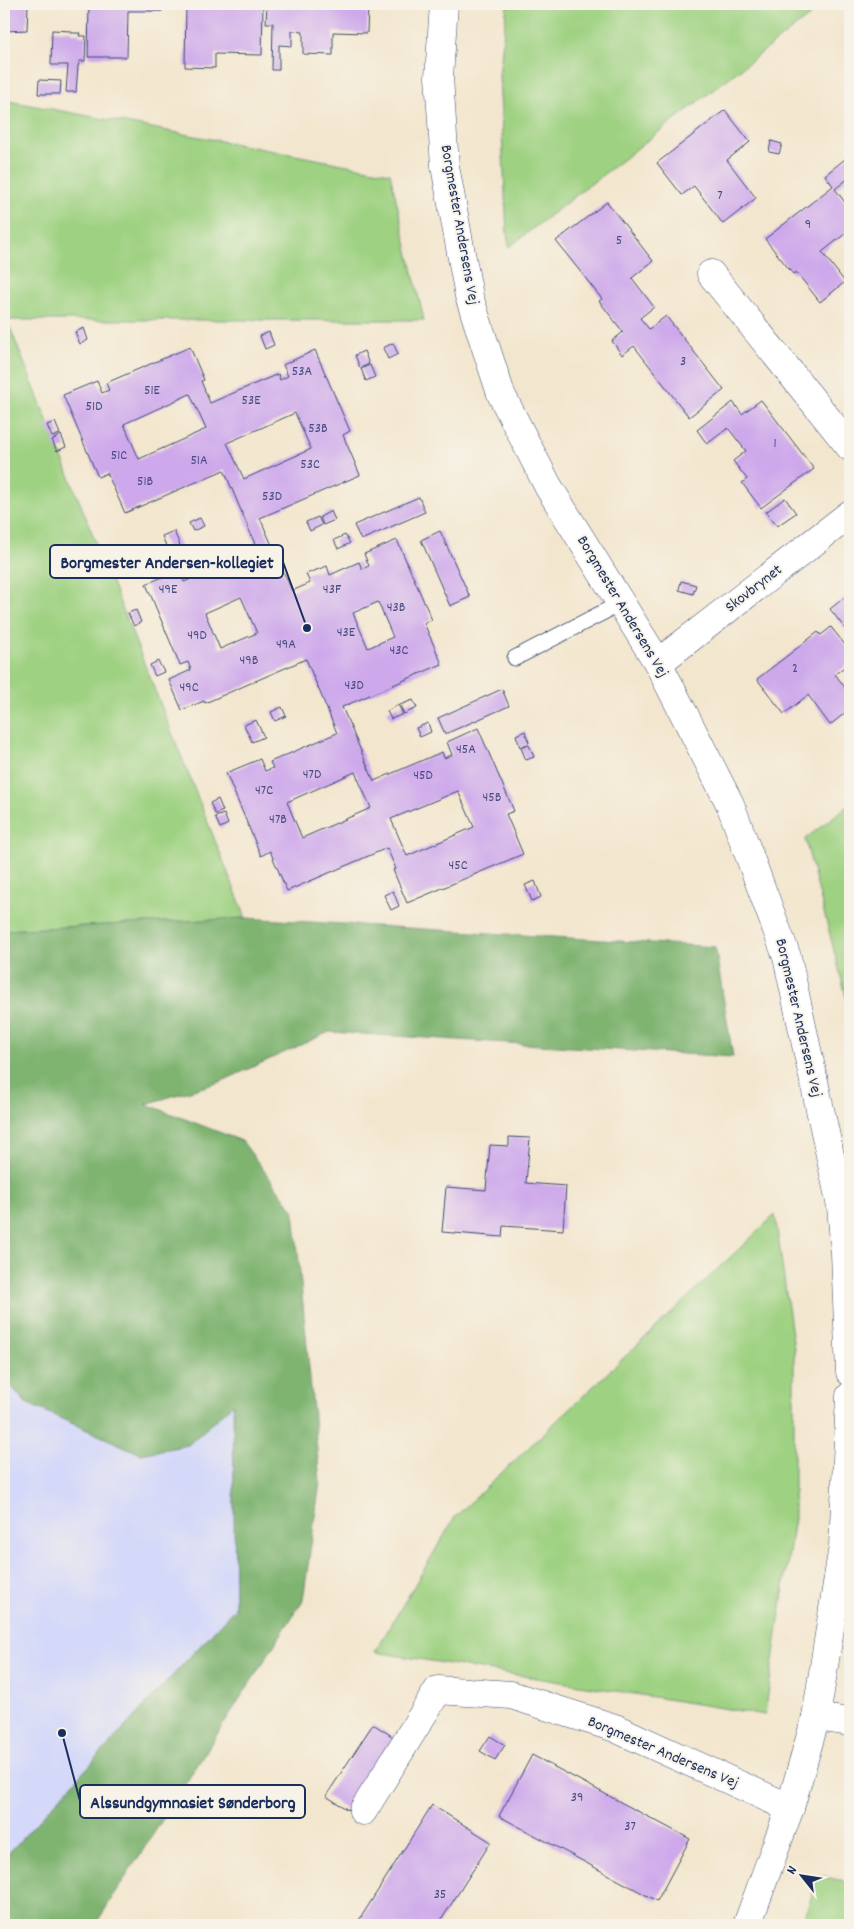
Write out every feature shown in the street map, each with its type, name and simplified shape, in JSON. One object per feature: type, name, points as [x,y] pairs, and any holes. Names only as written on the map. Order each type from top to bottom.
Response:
[{"type":"street","name":"Borgmester Andersens Vej","points":[[444,4],[439,77],[445,166],[469,296],[501,394],[548,486],[658,663],[730,804],[787,956],[846,1206],[845,1253],[850,1372]]},
{"type":"street","points":[[711,274],[850,447]]},
{"type":"street","name":"Skovbrynet","points":[[658,663],[850,514]]},
{"type":"street","points":[[747,1925],[790,1808],[816,1717],[843,1546],[850,1396]]},
{"type":"street","name":"Borgmester Andersens Vej","points":[[363,1811],[438,1690],[511,1695],[615,1728],[790,1808]]},
{"type":"street","points":[[816,1717],[850,1722]]},
{"type":"lane","points":[[515,658],[621,603]]},
{"type":"shaded area","points":[[4,1378],[26,1403],[188,1445],[233,1404],[235,1608],[4,1858]]},
{"type":"green space","points":[[507,4],[825,4],[509,247],[499,76]]},
{"type":"green space","points":[[4,100],[390,173],[424,320],[7,320],[246,918],[4,930]]},
{"type":"green space","points":[[850,804],[850,1012],[805,839]]},
{"type":"green space","points":[[246,918],[715,947],[733,1057],[329,1032],[220,1082],[146,1104],[242,1141],[294,1211],[320,1482],[303,1600],[95,1925],[4,1925],[4,1858],[235,1608],[233,1404],[188,1445],[141,1454],[26,1403],[4,1378],[4,930]]},
{"type":"green space","points":[[775,1215],[794,1349],[794,1518],[765,1715],[375,1652],[455,1517]]},
{"type":"green space","points":[[819,1875],[850,1883],[850,1925],[802,1925]]},
{"type":"building","points":[[4,4],[28,4],[27,30],[4,31]]},
{"type":"building","points":[[89,4],[162,4],[162,11],[128,11],[127,57],[88,57]]},
{"type":"building","points":[[186,4],[263,4],[262,55],[215,54],[215,68],[185,67]]},
{"type":"building","points":[[267,4],[368,4],[367,33],[333,32],[333,55],[303,54],[303,32],[292,31],[292,46],[279,45],[279,70],[272,70],[273,23],[266,23]]},
{"type":"building","points":[[52,30],[71,31],[71,33],[80,33],[79,36],[86,36],[85,61],[80,61],[78,66],[76,92],[66,92],[68,65],[51,65]]},
{"type":"building","points":[[39,80],[61,81],[60,94],[38,94]]},
{"type":"building","points":[[725,110],[750,142],[727,160],[756,198],[723,224],[694,186],[682,195],[657,163]]},
{"type":"building","points":[[771,141],[782,144],[779,154],[769,152]]},
{"type":"building","points":[[850,155],[850,177],[835,189],[850,209],[850,230],[822,252],[845,282],[820,302],[796,272],[793,274],[765,239],[833,186],[825,175]]},
{"type":"building","points":[[607,202],[653,261],[632,278],[654,307],[640,318],[649,329],[666,316],[724,390],[689,417],[634,346],[622,355],[612,341],[623,332],[599,301],[602,299],[556,241]]},
{"type":"building","points":[[84,328],[88,340],[80,344],[75,332]]},
{"type":"building","points":[[269,332],[274,345],[265,349],[260,336]]},
{"type":"building","points":[[393,343],[398,354],[388,359],[383,348]]},
{"type":"building","points":[[190,347],[204,380],[201,381],[210,403],[278,374],[280,380],[288,376],[283,365],[315,350],[350,431],[343,435],[360,475],[260,518],[292,591],[310,583],[306,574],[327,566],[330,575],[359,562],[362,569],[369,566],[364,554],[397,540],[432,620],[424,623],[442,664],[342,707],[374,781],[442,752],[444,758],[452,755],[447,742],[478,728],[514,811],[506,814],[523,854],[407,903],[393,870],[396,869],[387,848],[287,891],[270,851],[261,856],[226,773],[260,759],[265,771],[273,768],[270,762],[337,733],[306,659],[205,703],[204,701],[182,710],[169,680],[191,670],[188,662],[180,665],[146,584],[179,570],[184,582],[191,579],[188,573],[255,544],[224,470],[125,513],[107,473],[98,477],[63,395],[97,381],[102,393],[109,390],[106,383]],"holes":[[[190,394],[206,429],[139,459],[124,424]],[[295,413],[311,449],[244,479],[227,443]],[[241,597],[257,633],[220,649],[205,613]],[[378,602],[393,637],[368,648],[353,613]],[[355,772],[371,808],[302,838],[287,802]],[[458,791],[474,827],[407,856],[391,819]]]},
{"type":"building","points":[[364,351],[369,364],[360,368],[355,355]]},
{"type":"building","points":[[370,365],[375,377],[366,381],[361,369]]},
{"type":"building","points":[[761,400],[814,469],[761,508],[742,483],[747,479],[733,461],[746,451],[728,428],[707,444],[697,430],[733,402],[742,414]]},
{"type":"building","points":[[55,422],[60,434],[52,437],[47,425]]},
{"type":"building","points":[[61,435],[66,447],[57,451],[52,440]]},
{"type":"building","points":[[419,497],[425,512],[361,540],[354,525]]},
{"type":"building","points":[[785,498],[796,513],[777,526],[766,512]]},
{"type":"building","points":[[331,511],[335,520],[323,525],[320,517]]},
{"type":"building","points":[[318,517],[322,525],[310,531],[306,522]]},
{"type":"building","points":[[200,518],[204,526],[193,531],[189,523]]},
{"type":"building","points":[[174,531],[181,548],[169,553],[162,536]]},
{"type":"building","points":[[440,531],[470,597],[450,606],[421,540]]},
{"type":"building","points":[[345,535],[350,543],[338,549],[334,540]]},
{"type":"building","points":[[681,581],[696,585],[693,594],[679,590]]},
{"type":"building","points":[[850,593],[850,635],[830,609]]},
{"type":"building","points":[[136,610],[141,622],[134,626],[128,613]]},
{"type":"building","points":[[831,627],[850,651],[850,663],[835,674],[850,694],[850,709],[830,725],[808,695],[784,714],[757,679],[818,632],[821,635]]},
{"type":"building","points":[[158,661],[164,672],[155,676],[150,665]]},
{"type":"building","points":[[502,689],[509,706],[445,734],[438,718]]},
{"type":"building","points":[[413,700],[417,708],[404,714],[400,705]]},
{"type":"building","points":[[398,705],[403,714],[391,719],[387,711]]},
{"type":"building","points":[[282,707],[286,716],[275,721],[271,712]]},
{"type":"building","points":[[256,720],[264,737],[252,742],[244,725]]},
{"type":"building","points":[[428,723],[431,732],[420,737],[416,728]]},
{"type":"building","points":[[525,731],[529,743],[520,747],[516,735]]},
{"type":"building","points":[[529,745],[534,757],[526,760],[521,748]]},
{"type":"building","points":[[218,799],[223,811],[215,814],[210,803]]},
{"type":"building","points":[[224,814],[228,824],[220,828],[215,817]]},
{"type":"building","points":[[535,881],[541,897],[532,901],[525,885]]},
{"type":"building","points":[[393,891],[399,906],[391,910],[384,895]]},
{"type":"building","points":[[509,1137],[530,1138],[526,1183],[566,1186],[563,1230],[503,1226],[502,1237],[442,1232],[446,1187],[486,1190],[490,1145],[509,1146]]},
{"type":"building","points":[[373,1724],[395,1738],[348,1810],[326,1796]]},
{"type":"building","points":[[490,1736],[505,1745],[495,1760],[480,1751]]},
{"type":"building","points":[[532,1755],[690,1839],[657,1901],[499,1816]]},
{"type":"building","points":[[432,1805],[491,1842],[438,1925],[356,1925]]},
{"type":"place","name":"Borgmester Andersen-kollegiet","points":[[307,628]]},
{"type":"place","name":"Alssundgymnasiet Sønderborg","points":[[62,1733]]}]
